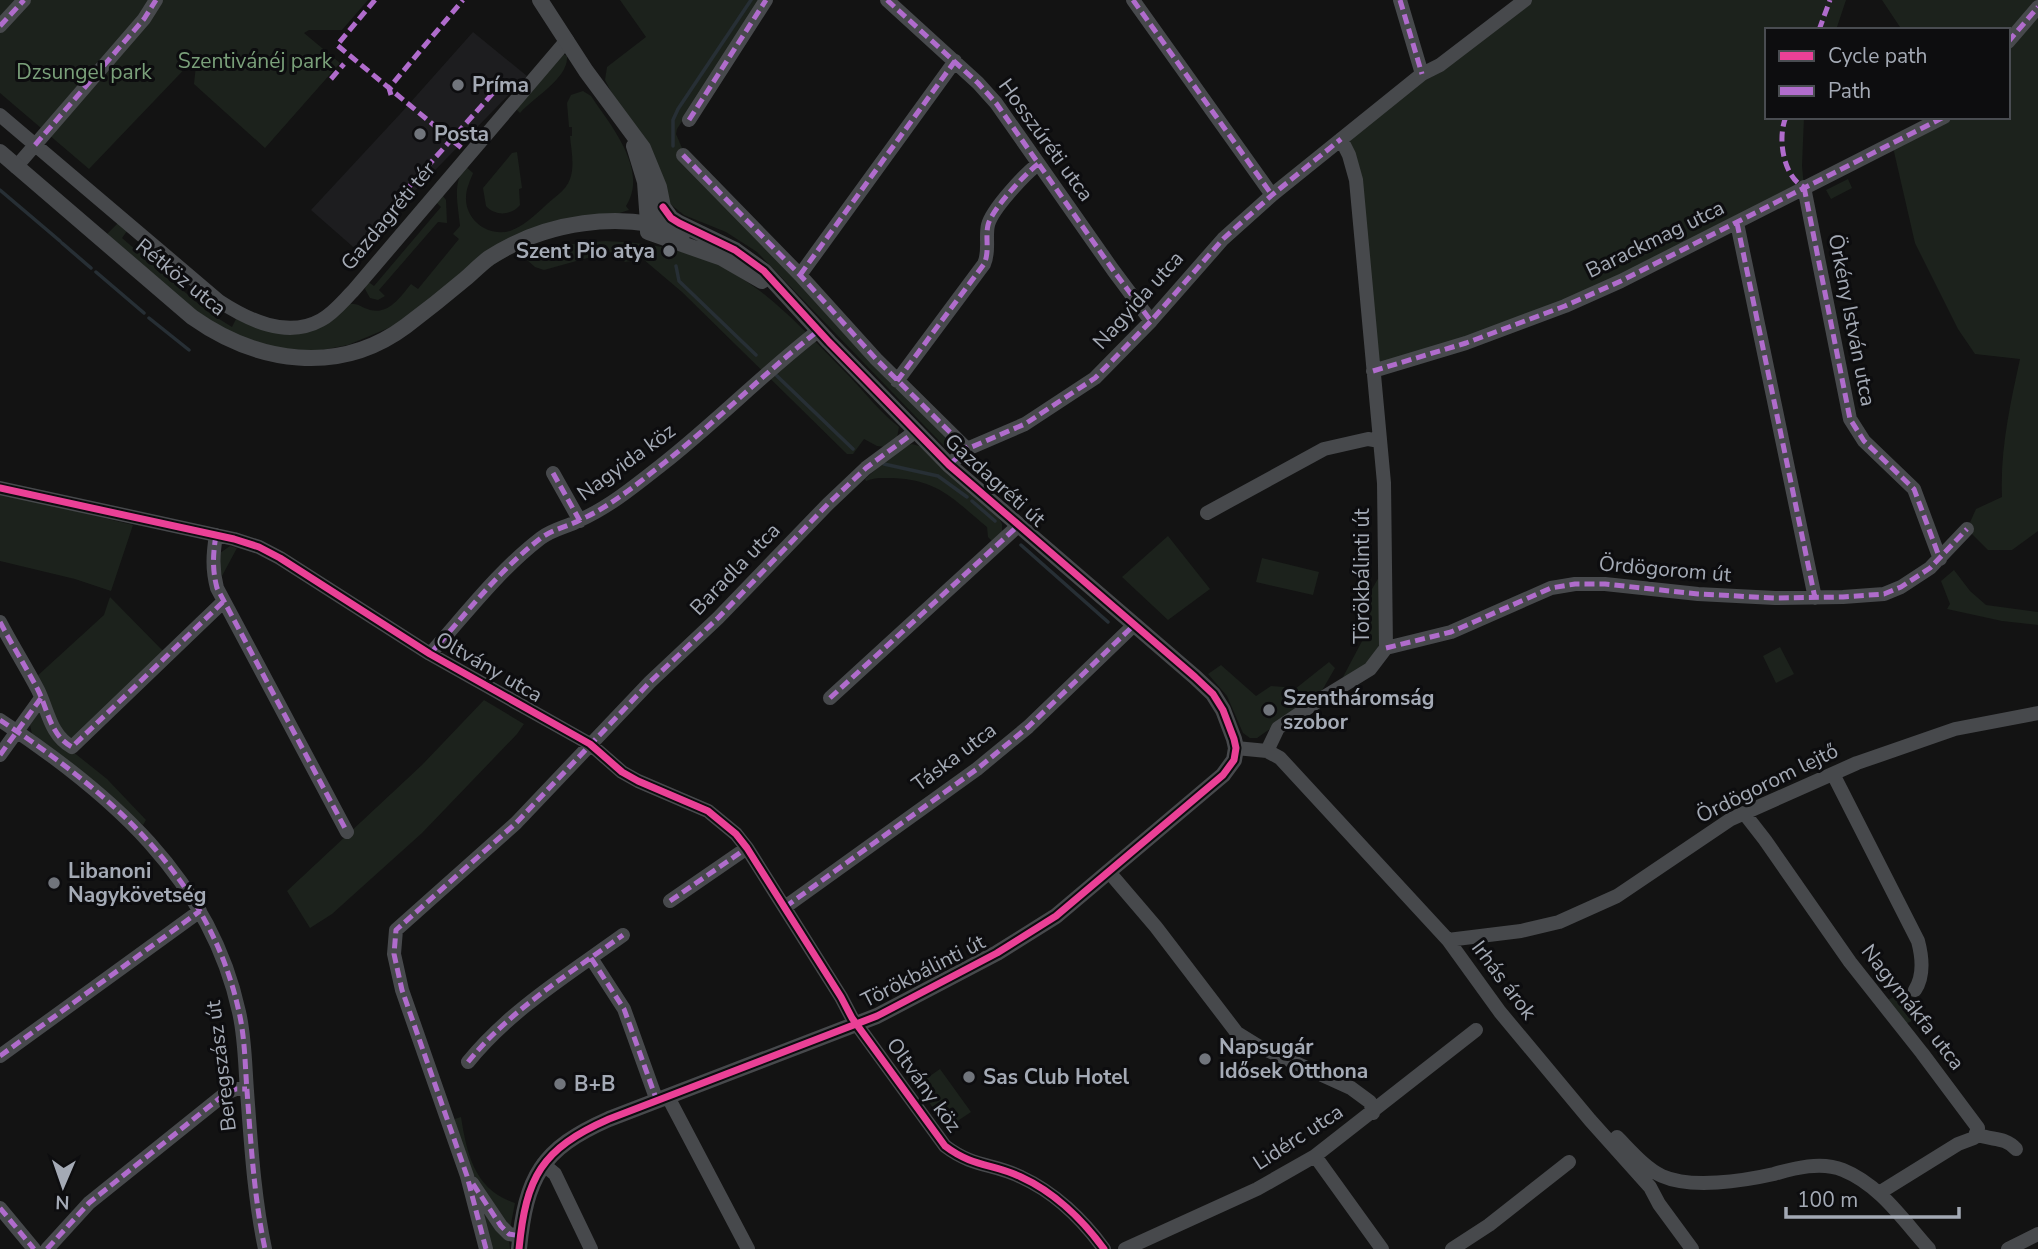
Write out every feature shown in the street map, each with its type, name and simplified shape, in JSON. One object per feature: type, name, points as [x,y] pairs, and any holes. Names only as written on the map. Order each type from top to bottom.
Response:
[{"type":"street","points":[[0,26],[24,0]]},
{"type":"street","points":[[16,167],[144,19],[156,0]]},
{"type":"street","points":[[540,0],[652,164],[663,207],[652,227]]},
{"type":"street","points":[[689,120],[766,0]]},
{"type":"street","name":"Hosszúréti utca","points":[[887,0],[955,61],[996,103],[1151,321]]},
{"type":"street","points":[[1133,0],[1272,195]]},
{"type":"street","points":[[1400,0],[1422,74]]},
{"type":"street","points":[[1341,139],[1422,74],[1440,65],[1525,0]]},
{"type":"street","points":[[2010,40],[2038,7]]},
{"type":"street","name":"Gazdagréti tér","points":[[280,327],[309,325],[332,312],[567,40]]},
{"type":"street","points":[[800,275],[955,61]]},
{"type":"street","name":"Rétköz utca","points":[[0,115],[219,302],[249,318],[280,327]]},
{"type":"street","name":"Barackmag utca","points":[[1373,371],[1466,343],[1565,306],[1621,281],[1940,119]]},
{"type":"street","points":[[631,134],[645,182],[652,227]]},
{"type":"street","name":"Nagyida utca","points":[[949,465],[967,449],[1025,424],[1094,377],[1151,321],[1223,239],[1341,139]]},
{"type":"street","name":"Törökbálinti út","points":[[1267,751],[1278,729],[1370,669],[1386,648],[1387,610],[1380,441],[1356,180],[1341,139]]},
{"type":"street","name":"Rétköz utca","points":[[0,152],[192,317],[229,340],[270,355],[331,356],[376,343],[404,327],[498,254],[554,229],[574,224],[618,222],[652,227]]},
{"type":"street","name":"Gazdagréti út","points":[[683,155],[800,275],[897,381],[967,449]]},
{"type":"street","points":[[618,222],[628,216],[638,201],[639,164]]},
{"type":"street","points":[[897,381],[984,264],[988,253],[987,228],[991,218],[1024,175],[1038,164]]},
{"type":"street","name":"Örkény István utca","points":[[1804,187],[1850,419],[1864,441],[1914,489],[1940,559]]},
{"type":"street","name":"Gazdagréti út","points":[[663,207],[671,218],[736,250],[764,271],[818,331],[949,465],[1213,694],[1226,718],[1236,748]]},
{"type":"street","points":[[1737,223],[1815,598]]},
{"type":"street","name":"Rétköz utca","points":[[469,275],[541,242],[567,235],[593,230],[652,227]]},
{"type":"street","name":"Gazdagréti út","points":[[652,227],[720,243]]},
{"type":"street","name":"Gazdagréti út","points":[[652,227],[733,263],[792,303]]},
{"type":"street","name":"Nagyida köz","points":[[430,654],[502,574],[530,548],[554,530],[580,521],[612,502],[683,448],[818,331]]},
{"type":"street","name":"Baradla utca","points":[[467,1176],[402,990],[394,954],[396,930],[516,823],[650,682],[718,618],[828,504],[866,468],[916,431]]},
{"type":"street","points":[[1207,513],[1324,449],[1368,439],[1380,441]]},
{"type":"street","points":[[553,473],[580,521]]},
{"type":"street","name":"Oltvány utca","points":[[0,488],[216,535],[258,547],[280,558],[430,654],[590,744],[622,772],[708,811],[729,828],[747,848],[857,1025]]},
{"type":"street","points":[[830,698],[1018,525]]},
{"type":"street","name":"Ördögorom út","points":[[1386,648],[1451,632],[1551,588],[1575,584],[1775,598],[1871,595],[1892,591],[1940,559],[1966,529]]},
{"type":"street","points":[[216,535],[213,574],[224,601],[347,832]]},
{"type":"street","points":[[0,622],[56,732],[72,747],[224,601]]},
{"type":"street","name":"Táska utca","points":[[785,906],[977,769],[1028,727],[1134,625]]},
{"type":"street","points":[[0,755],[41,698]]},
{"type":"street","name":"Ördögorom lejtő","points":[[1448,940],[1538,928],[1588,909],[1617,896],[1707,834],[1744,813],[1833,774],[1888,751],[1955,729],[2038,713]]},
{"type":"street","name":"Beregszász út","points":[[0,720],[135,825],[162,854],[200,912],[230,981],[239,1013],[256,1198],[268,1249]]},
{"type":"street","points":[[1236,748],[1267,751]]},
{"type":"street","name":"Törökbálinti út","points":[[520,1242],[527,1197],[543,1164],[562,1144],[588,1128],[857,1025],[1026,936],[1109,872],[1223,775],[1234,760],[1236,748]]},
{"type":"street","name":"Irhás árok","points":[[1267,751],[1280,758],[1448,940],[1500,1012],[1650,1187],[1692,1249]]},
{"type":"street","points":[[1833,774],[1918,941],[1921,953],[1920,974],[1915,990]]},
{"type":"street","name":"Nagymákfa utca","points":[[1744,813],[1773,850],[1850,962],[1975,1123],[1977,1134]]},
{"type":"street","points":[[670,901],[747,848]]},
{"type":"street","points":[[1109,872],[1156,927],[1237,1033],[1258,1046],[1363,1094],[1370,1102],[1373,1112]]},
{"type":"street","points":[[0,1056],[200,912]]},
{"type":"street","points":[[468,1062],[482,1044],[511,1017],[623,935]]},
{"type":"street","points":[[591,958],[624,1009],[662,1099],[748,1249]]},
{"type":"street","name":"Oltvány köz","points":[[857,1025],[945,1146],[967,1160],[1021,1176],[1044,1190],[1092,1232],[1104,1249]]},
{"type":"street","name":"Lidérc utca","points":[[1125,1249],[1257,1189],[1315,1156],[1476,1030]]},
{"type":"street","points":[[47,1249],[89,1203],[226,1093],[247,1089]]},
{"type":"street","points":[[1590,1120],[1601,1123],[1651,1169],[1669,1178],[1697,1182],[1722,1181],[1822,1166],[1844,1170],[1879,1192],[1929,1249]]},
{"type":"street","points":[[1879,1192],[1977,1134],[2010,1142],[2016,1149]]},
{"type":"street","points":[[1315,1156],[1382,1249]]},
{"type":"street","points":[[1452,1249],[1489,1225],[1569,1162]]},
{"type":"street","points":[[543,1164],[555,1174],[591,1249]]},
{"type":"street","points":[[467,1176],[501,1226],[520,1242]]},
{"type":"street","points":[[467,1176],[486,1249]]},
{"type":"street","points":[[0,1208],[34,1249]]},
{"type":"street","points":[[2008,1249],[2032,1241]]},
{"type":"shaded area","points":[[473,32],[527,76],[401,205],[360,253],[311,210]]},
{"type":"green space","name":"Dzsungel park","points":[[0,0],[368,0],[342,30],[309,30],[304,33],[340,63],[265,148],[194,84],[197,56],[89,169],[0,93]]},
{"type":"green space","points":[[620,0],[760,0],[677,129],[676,134],[682,148],[678,152],[956,446],[955,449],[949,450],[945,447],[757,252],[726,232],[684,215],[669,203],[605,80],[607,67],[646,37]]},
{"type":"green space","points":[[1525,0],[1846,0],[1837,28],[1765,28],[1765,119],[1804,119],[1804,187],[1621,281],[1373,371],[1356,180],[1341,139]]},
{"type":"green space","points":[[1882,0],[2038,0],[2038,531],[2012,550],[1988,550],[1967,529],[1976,509],[2002,497],[2004,445],[2020,359],[1975,354],[1958,329],[1915,243],[1892,143],[1929,119],[2010,119],[2010,28],[1901,28]]},
{"type":"green space","points":[[563,54],[567,56],[566,64],[557,79],[520,113],[515,108]]},
{"type":"green space","points":[[583,91],[591,96],[625,149],[633,178],[632,192],[626,206],[629,210],[607,217],[562,223],[391,327],[348,345],[297,351],[251,343],[202,317],[107,234],[118,223],[127,231],[122,238],[208,312],[232,327],[236,319],[274,332],[294,334],[349,304],[370,310],[383,310],[399,299],[411,284],[418,289],[459,239],[453,234],[460,226],[457,188],[465,166],[473,173],[466,194],[469,213],[486,229],[502,232],[520,226],[562,191],[568,183],[572,169],[572,127],[569,127],[567,103],[571,95]]},
{"type":"green space","points":[[517,152],[522,188],[519,189],[520,205],[508,213],[494,212],[486,206],[483,188],[512,153]]},
{"type":"green space","points":[[1848,179],[1852,188],[1831,199],[1826,190]]},
{"type":"green space","points":[[443,196],[446,200],[447,223],[438,222],[379,290],[385,296],[378,300],[370,298],[365,289],[367,281],[374,286],[441,207],[435,201]]},
{"type":"green space","points":[[605,241],[684,252],[716,264],[744,279],[795,321],[899,427],[897,438],[885,447],[864,439],[853,454],[847,454],[682,292],[643,259],[625,262],[617,254],[609,252],[544,270],[527,260],[572,244]]},
{"type":"green space","points":[[912,444],[922,447],[998,516],[1002,532],[993,542],[988,537],[987,527],[934,487],[893,478],[866,481],[865,479],[892,455]]},
{"type":"green space","points":[[0,493],[133,525],[111,591],[75,579],[0,561]]},
{"type":"green space","points":[[1168,536],[1210,589],[1168,620],[1122,577]]},
{"type":"green space","points":[[230,546],[237,548],[222,576],[218,567],[220,553]]},
{"type":"green space","points":[[1262,558],[1319,572],[1313,595],[1256,582]]},
{"type":"green space","points":[[1954,570],[1970,591],[1986,605],[2038,612],[2038,625],[2002,621],[1947,609],[1950,604],[1941,581]]},
{"type":"green space","points":[[1379,577],[1384,632],[1374,659],[1346,679],[1343,677],[1369,628],[1372,589]]},
{"type":"green space","points":[[110,597],[163,651],[73,743],[55,727],[35,678],[104,615]]},
{"type":"green space","points":[[1780,647],[1794,674],[1776,683],[1763,656]]},
{"type":"green space","points":[[1329,662],[1335,668],[1320,694],[1257,738],[1250,738],[1243,733],[1227,696],[1208,674],[1221,665],[1256,696],[1271,686],[1284,687],[1290,693]]},
{"type":"green space","points":[[484,700],[524,724],[517,734],[422,833],[332,914],[310,928],[287,891],[422,765]]},
{"type":"green space","points":[[39,711],[72,751],[107,779],[146,820],[143,825],[32,734],[30,725]]},
{"type":"green space","points":[[1912,988],[1917,991],[1903,1008],[1912,1021],[1903,1025],[1883,1002]]},
{"type":"green space","points":[[940,1069],[971,1112],[947,1128],[917,1085]]},
{"type":"green space","points":[[461,1117],[466,1145],[475,1169],[491,1189],[515,1203],[510,1229],[488,1201],[463,1159],[455,1131],[455,1119]]},
{"type":"green space","points":[[477,1194],[509,1240],[510,1249],[491,1249]]},
{"type":"waterway","points":[[673,146],[673,120],[678,109],[751,0]]},
{"type":"waterway","points":[[0,190],[60,241]]},
{"type":"waterway","points":[[62,243],[91,268]]},
{"type":"waterway","points":[[676,266],[679,281],[756,355]]},
{"type":"waterway","points":[[96,272],[144,313]]},
{"type":"waterway","points":[[149,318],[189,350]]},
{"type":"waterway","points":[[776,375],[853,449]]},
{"type":"waterway","points":[[884,464],[938,476],[967,497]]},
{"type":"waterway","points":[[972,501],[995,521]]},
{"type":"waterway","points":[[1021,545],[1108,622]]},
{"type":"marked path","points":[[0,26],[24,0]]},
{"type":"marked path","points":[[35,145],[144,19],[156,0]]},
{"type":"marked path","points":[[375,0],[337,45],[464,150]]},
{"type":"marked path","points":[[391,95],[389,88],[463,0]]},
{"type":"marked path","points":[[689,120],[766,0]]},
{"type":"marked path","points":[[887,0],[978,83],[996,103],[1151,321]]},
{"type":"marked path","points":[[1133,0],[1272,195]]},
{"type":"marked path","points":[[1400,0],[1422,74]]},
{"type":"marked path","points":[[1820,28],[1830,0]]},
{"type":"marked path","points":[[2010,40],[2038,7]]},
{"type":"marked path","points":[[800,275],[955,61]]},
{"type":"marked path","points":[[331,79],[344,64]]},
{"type":"marked path","points":[[403,205],[408,188],[502,83]]},
{"type":"marked path","points":[[1785,119],[1782,135],[1784,156],[1791,175],[1804,187]]},
{"type":"marked path","points":[[1373,371],[1466,343],[1565,306],[1621,281],[1940,119]]},
{"type":"marked path","points":[[949,465],[967,449],[1025,424],[1095,378],[1151,321],[1223,239],[1341,139]]},
{"type":"marked path","points":[[683,155],[800,275],[876,359],[967,449]]},
{"type":"marked path","points":[[897,381],[984,264],[988,225],[996,210],[1038,164]]},
{"type":"marked path","points":[[1804,187],[1850,419],[1864,441],[1914,489],[1940,559]]},
{"type":"marked path","points":[[1737,223],[1815,598]]},
{"type":"marked path","points":[[430,654],[483,593],[526,551],[546,535],[591,514],[634,487],[818,331]]},
{"type":"marked path","points":[[486,1249],[467,1176],[402,990],[394,954],[396,930],[516,823],[650,682],[718,618],[828,504],[866,468],[916,431]]},
{"type":"marked path","points":[[553,473],[580,521]]},
{"type":"marked path","points":[[830,698],[1019,525]]},
{"type":"marked path","points":[[1386,648],[1451,632],[1551,588],[1575,584],[1775,598],[1884,594],[1901,587],[1930,568],[1967,529]]},
{"type":"marked path","points":[[216,535],[214,574],[217,588],[347,832]]},
{"type":"marked path","points":[[0,622],[38,690],[54,729],[72,747],[224,601]]},
{"type":"marked path","points":[[785,907],[977,769],[1028,727],[1134,625]]},
{"type":"marked path","points":[[0,755],[41,698]]},
{"type":"marked path","points":[[0,720],[79,777],[116,809],[150,843],[205,920],[225,964],[241,1022],[253,1170],[265,1249]]},
{"type":"marked path","points":[[670,901],[747,848]]},
{"type":"marked path","points":[[0,1056],[200,911]]},
{"type":"marked path","points":[[468,1062],[521,1009],[623,935]]},
{"type":"marked path","points":[[591,958],[624,1009],[657,1101]]},
{"type":"marked path","points":[[47,1249],[89,1203],[226,1093],[247,1089]]},
{"type":"marked path","points":[[473,1184],[501,1226],[509,1234],[521,1236]]},
{"type":"marked path","points":[[0,1208],[34,1249]]},
{"type":"cycle path","points":[[519,1249],[526,1203],[533,1184],[552,1154],[567,1142],[609,1119],[877,1016],[997,953],[1056,916],[1223,775],[1234,760],[1236,748],[1223,710],[1213,694],[1195,677],[949,465],[764,271],[735,250],[671,218],[663,207]]},
{"type":"cycle path","points":[[0,488],[234,539],[259,547],[430,654],[590,744],[622,772],[708,811],[736,834],[747,848],[852,1018],[945,1146],[974,1162],[1011,1173],[1045,1190],[1077,1217],[1104,1249]]},
{"type":"place","name":"Príma","points":[[458,85]]},
{"type":"place","name":"Posta","points":[[420,134]]},
{"type":"place","name":"Szent Pio atya","points":[[669,251]]},
{"type":"place","name":"Szentháromság szobor","points":[[1269,710]]},
{"type":"place","name":"Libanoni Nagykövetség","points":[[54,883]]},
{"type":"place","name":"Napsugár Idősek Otthona","points":[[1205,1059]]},
{"type":"place","name":"Sas Club Hotel","points":[[969,1077]]},
{"type":"place","name":"B+B","points":[[560,1084]]},
{"type":"park label","name":"Szentivánéj park","points":[[255,61]]}]
